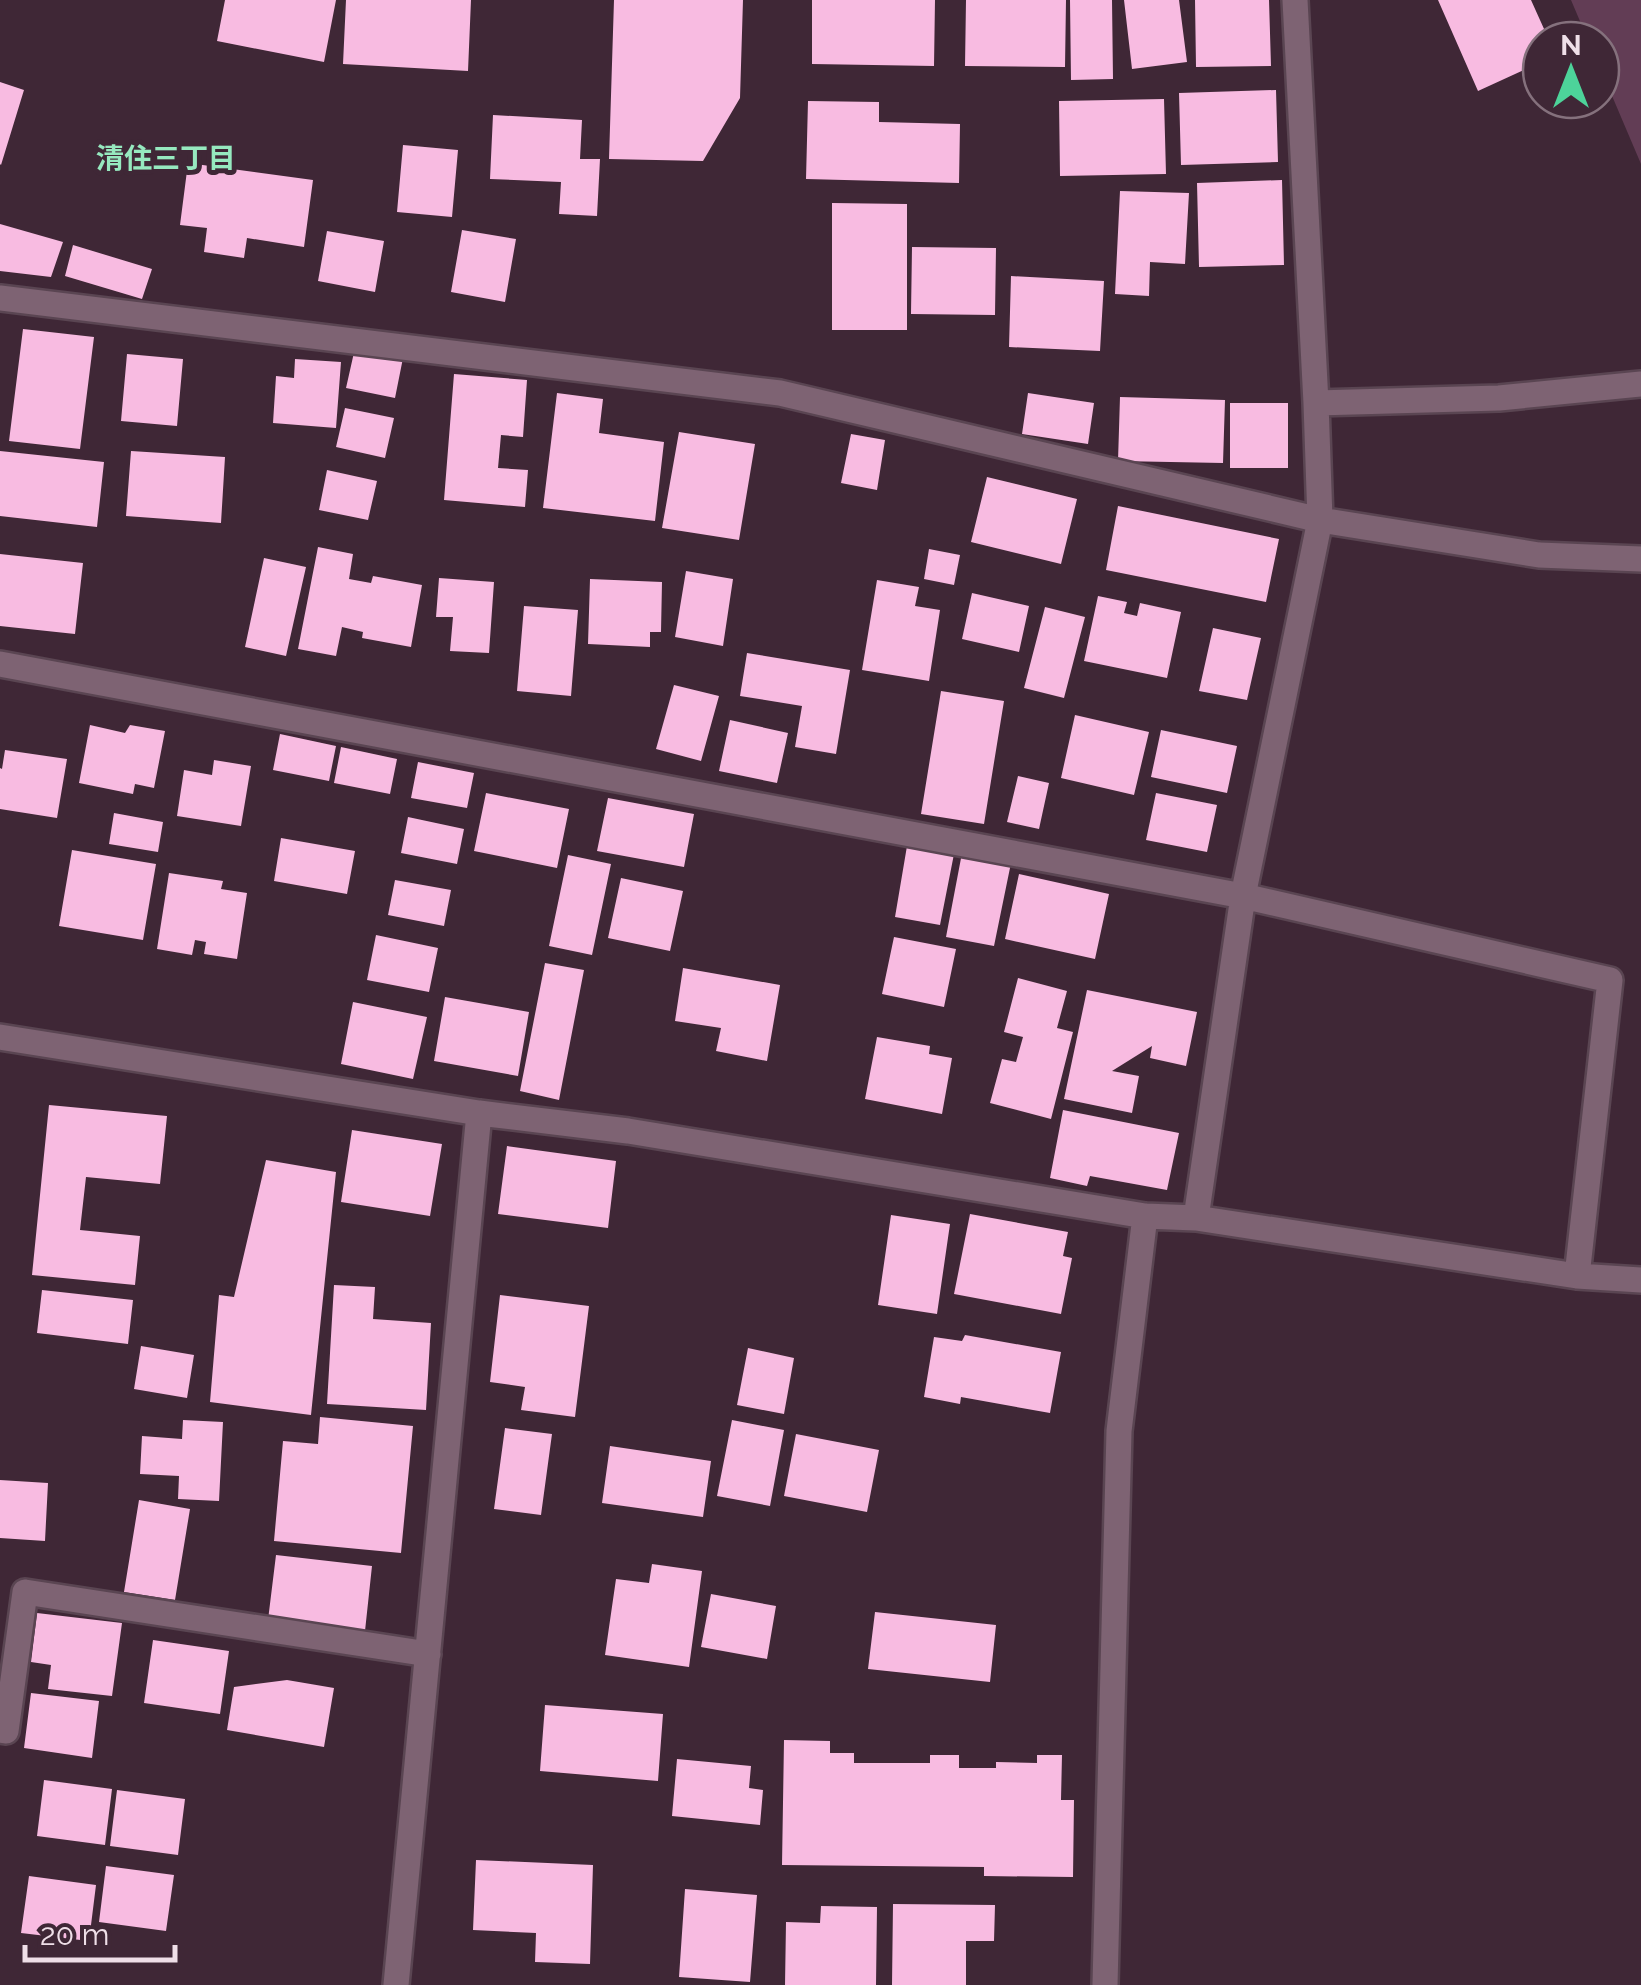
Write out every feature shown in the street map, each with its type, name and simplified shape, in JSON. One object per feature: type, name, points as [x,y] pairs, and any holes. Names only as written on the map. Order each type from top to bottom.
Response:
[{"type":"street","points":[[1196,1218],[1244,896],[1320,520],[1295,0]]},
{"type":"street","points":[[0,298],[780,393],[1320,520],[1538,555],[1641,559]]},
{"type":"street","points":[[1316,404],[1499,398],[1641,384]]},
{"type":"street","points":[[0,664],[1244,896],[1610,980],[1578,1276]]},
{"type":"street","points":[[0,1037],[479,1113],[628,1131],[1145,1216],[1196,1218],[1578,1276],[1641,1280]]},
{"type":"street","points":[[396,1985],[479,1113]]},
{"type":"street","points":[[1105,1985],[1119,1432],[1145,1216]]},
{"type":"street","points":[[0,1730],[6,1731],[25,1592],[428,1654]]},
{"type":"shaded area","points":[[1571,0],[1641,0],[1641,164],[1621,117],[1621,20],[1580,20]]},
{"type":"building","points":[[225,0],[336,0],[324,62],[217,41]]},
{"type":"building","points":[[346,0],[471,0],[468,71],[343,64]]},
{"type":"building","points":[[614,0],[743,0],[740,98],[703,161],[609,159]]},
{"type":"building","points":[[812,0],[935,0],[934,66],[812,64]]},
{"type":"building","points":[[966,0],[1066,0],[1065,67],[965,66]]},
{"type":"building","points":[[1070,0],[1112,0],[1113,79],[1071,80]]},
{"type":"building","points":[[1124,0],[1179,0],[1187,62],[1132,69]]},
{"type":"building","points":[[1195,0],[1269,0],[1271,66],[1196,67]]},
{"type":"building","points":[[1438,0],[1531,0],[1540,20],[1521,20],[1521,71],[1478,91]]},
{"type":"building","points":[[0,82],[24,90],[1,165],[0,164]]},
{"type":"building","points":[[1276,90],[1278,162],[1181,165],[1179,93]]},
{"type":"building","points":[[1164,99],[1166,174],[1060,176],[1059,101]]},
{"type":"building","points":[[808,101],[879,102],[879,122],[960,124],[959,183],[806,179]]},
{"type":"building","points":[[493,115],[582,120],[580,159],[600,159],[597,216],[559,214],[561,182],[490,179]]},
{"type":"building","points":[[403,145],[458,150],[452,217],[397,212]]},
{"type":"building","points":[[188,163],[313,180],[304,247],[247,238],[244,258],[204,252],[207,228],[180,225]]},
{"type":"building","points":[[1282,180],[1284,265],[1199,267],[1197,183]]},
{"type":"building","points":[[1120,191],[1189,193],[1185,264],[1150,262],[1149,296],[1115,294]]},
{"type":"building","points":[[832,203],[907,204],[907,330],[832,330]]},
{"type":"building","points":[[0,224],[63,242],[51,277],[0,271]]},
{"type":"building","points":[[462,230],[516,239],[505,302],[451,292]]},
{"type":"building","points":[[327,231],[384,241],[375,292],[318,281]]},
{"type":"building","points":[[73,245],[152,269],[142,299],[65,276]]},
{"type":"building","points":[[912,247],[996,248],[995,315],[911,314]]},
{"type":"building","points":[[1011,276],[1104,281],[1100,351],[1009,347]]},
{"type":"building","points":[[23,329],[94,337],[80,449],[9,441]]},
{"type":"building","points":[[355,348],[403,358],[395,398],[346,388]]},
{"type":"building","points":[[127,354],[183,359],[177,426],[121,421]]},
{"type":"building","points":[[295,359],[341,362],[336,428],[273,423],[276,376],[294,378]]},
{"type":"building","points":[[454,374],[527,380],[523,437],[501,435],[498,468],[528,470],[525,507],[444,500]]},
{"type":"building","points":[[557,393],[603,399],[599,433],[664,442],[655,521],[543,508]]},
{"type":"building","points":[[1028,393],[1094,403],[1088,444],[1022,434]]},
{"type":"building","points":[[1120,397],[1225,400],[1223,463],[1118,461]]},
{"type":"building","points":[[1230,403],[1288,403],[1288,468],[1230,468]]},
{"type":"building","points":[[345,408],[394,418],[385,458],[336,447]]},
{"type":"building","points":[[679,432],[755,444],[739,540],[662,528]]},
{"type":"building","points":[[851,434],[885,440],[877,490],[841,483]]},
{"type":"building","points":[[0,451],[104,462],[97,527],[0,516]]},
{"type":"building","points":[[131,451],[225,457],[221,523],[126,516]]},
{"type":"building","points":[[327,470],[377,481],[368,520],[319,510]]},
{"type":"building","points":[[987,477],[1077,499],[1061,564],[971,542]]},
{"type":"building","points":[[1118,506],[1279,539],[1266,602],[1106,570]]},
{"type":"building","points":[[318,547],[353,554],[349,579],[371,583],[373,576],[422,585],[411,647],[362,638],[363,632],[342,627],[336,656],[298,649]]},
{"type":"building","points":[[929,549],[960,555],[954,585],[924,579]]},
{"type":"building","points":[[0,554],[83,563],[75,634],[0,626]]},
{"type":"building","points":[[264,558],[306,567],[286,656],[245,647]]},
{"type":"building","points":[[686,571],[733,579],[723,646],[675,637]]},
{"type":"building","points":[[439,578],[494,582],[489,653],[450,651],[453,617],[436,617]]},
{"type":"building","points":[[590,579],[662,582],[661,632],[650,632],[650,647],[588,644]]},
{"type":"building","points":[[877,580],[919,587],[915,606],[940,610],[929,681],[862,670]]},
{"type":"building","points":[[972,593],[1029,606],[1019,652],[962,639]]},
{"type":"building","points":[[1098,596],[1127,602],[1124,613],[1137,616],[1140,603],[1181,612],[1167,678],[1084,661]]},
{"type":"building","points":[[524,606],[578,610],[571,696],[517,691]]},
{"type":"building","points":[[1045,607],[1085,617],[1064,698],[1024,688]]},
{"type":"building","points":[[1213,628],[1261,638],[1247,700],[1199,691]]},
{"type":"building","points":[[747,653],[850,670],[836,754],[795,747],[802,706],[740,696]]},
{"type":"building","points":[[674,685],[719,696],[701,761],[656,749]]},
{"type":"building","points":[[941,691],[1004,701],[984,824],[921,814]]},
{"type":"building","points":[[1075,715],[1149,732],[1134,795],[1061,778]]},
{"type":"building","points":[[730,720],[788,733],[777,783],[719,771]]},
{"type":"building","points":[[90,725],[125,733],[130,725],[165,731],[154,788],[135,784],[133,794],[79,783]]},
{"type":"building","points":[[1161,730],[1237,746],[1227,793],[1151,777]]},
{"type":"building","points":[[280,734],[336,746],[329,781],[273,770]]},
{"type":"building","points":[[341,747],[397,759],[390,794],[334,783]]},
{"type":"building","points":[[5,750],[67,759],[57,818],[0,809],[0,768]]},
{"type":"building","points":[[214,760],[251,766],[241,826],[177,816],[184,770],[212,775]]},
{"type":"building","points":[[418,762],[474,773],[467,808],[411,798]]},
{"type":"building","points":[[1018,776],[1049,783],[1039,829],[1007,822]]},
{"type":"building","points":[[486,793],[569,809],[557,868],[474,851]]},
{"type":"building","points":[[1156,793],[1217,805],[1207,852],[1146,840]]},
{"type":"building","points":[[608,798],[694,814],[684,867],[597,851]]},
{"type":"building","points":[[114,813],[163,822],[158,852],[109,844]]},
{"type":"building","points":[[408,817],[464,829],[457,864],[401,853]]},
{"type":"building","points":[[281,838],[355,851],[347,894],[274,881]]},
{"type":"building","points":[[907,846],[954,854],[940,925],[895,917]]},
{"type":"building","points":[[72,850],[156,864],[143,940],[59,926]]},
{"type":"building","points":[[962,853],[1011,863],[994,946],[946,937]]},
{"type":"building","points":[[568,855],[611,864],[592,955],[549,946]]},
{"type":"building","points":[[169,873],[223,881],[221,889],[247,893],[237,959],[204,954],[206,942],[195,940],[192,955],[157,949]]},
{"type":"building","points":[[1019,874],[1109,894],[1095,959],[1005,939]]},
{"type":"building","points":[[621,878],[683,891],[670,951],[608,938]]},
{"type":"building","points":[[395,880],[451,890],[444,926],[388,915]]},
{"type":"building","points":[[376,935],[438,948],[429,992],[367,980]]},
{"type":"building","points":[[894,937],[956,949],[944,1007],[882,994]]},
{"type":"building","points":[[545,963],[584,970],[559,1100],[520,1091]]},
{"type":"building","points":[[683,968],[780,985],[767,1061],[716,1051],[721,1028],[675,1021]]},
{"type":"building","points":[[1018,978],[1067,991],[1057,1028],[1073,1032],[1051,1119],[990,1103],[1002,1059],[1016,1062],[1023,1037],[1004,1032]]},
{"type":"building","points":[[1087,990],[1197,1012],[1186,1066],[1150,1058],[1152,1046],[1112,1071],[1139,1076],[1132,1113],[1064,1099]]},
{"type":"building","points":[[445,997],[529,1012],[518,1076],[434,1061]]},
{"type":"building","points":[[353,1002],[427,1017],[413,1079],[341,1064]]},
{"type":"building","points":[[877,1037],[930,1046],[929,1054],[952,1058],[942,1114],[865,1099]]},
{"type":"building","points":[[49,1105],[167,1116],[160,1184],[86,1177],[80,1230],[140,1236],[135,1285],[32,1275]]},
{"type":"building","points":[[1063,1110],[1179,1133],[1167,1190],[1090,1176],[1087,1186],[1050,1178]]},
{"type":"building","points":[[352,1130],[442,1144],[430,1216],[341,1202]]},
{"type":"building","points":[[507,1146],[616,1161],[608,1228],[498,1214]]},
{"type":"building","points":[[266,1160],[336,1172],[311,1415],[210,1402],[219,1295],[234,1297]]},
{"type":"building","points":[[970,1214],[1068,1232],[1063,1256],[1072,1258],[1061,1314],[954,1294]]},
{"type":"building","points":[[891,1215],[950,1224],[937,1314],[878,1305]]},
{"type":"building","points":[[334,1285],[375,1287],[373,1319],[431,1323],[426,1410],[327,1404]]},
{"type":"building","points":[[42,1290],[133,1300],[128,1344],[37,1333]]},
{"type":"building","points":[[500,1295],[589,1306],[575,1417],[521,1410],[525,1387],[490,1382]]},
{"type":"building","points":[[965,1335],[1061,1352],[1050,1413],[961,1397],[960,1404],[924,1397],[934,1337],[962,1341]]},
{"type":"building","points":[[141,1346],[194,1355],[187,1398],[134,1389]]},
{"type":"building","points":[[748,1348],[794,1358],[784,1414],[737,1405]]},
{"type":"building","points":[[320,1417],[413,1426],[401,1553],[274,1541],[283,1441],[318,1444]]},
{"type":"building","points":[[183,1420],[223,1422],[219,1501],[178,1499],[179,1476],[140,1474],[142,1436],[182,1439]]},
{"type":"building","points":[[732,1420],[784,1430],[770,1506],[717,1496]]},
{"type":"building","points":[[505,1428],[552,1434],[541,1515],[494,1509]]},
{"type":"building","points":[[796,1434],[879,1450],[867,1512],[784,1496]]},
{"type":"building","points":[[610,1446],[711,1461],[703,1517],[602,1503]]},
{"type":"building","points":[[0,1480],[48,1483],[45,1541],[0,1538]]},
{"type":"building","points":[[139,1500],[190,1509],[175,1600],[124,1592]]},
{"type":"building","points":[[276,1555],[372,1566],[365,1631],[268,1620]]},
{"type":"building","points":[[652,1564],[702,1571],[689,1667],[605,1655],[616,1579],[649,1583]]},
{"type":"building","points":[[711,1594],[776,1606],[767,1659],[701,1647]]},
{"type":"building","points":[[875,1612],[996,1625],[990,1682],[868,1669]]},
{"type":"building","points":[[37,1613],[122,1623],[112,1696],[48,1689],[51,1665],[31,1662]]},
{"type":"building","points":[[153,1640],[229,1651],[220,1714],[144,1703]]},
{"type":"building","points":[[287,1680],[334,1688],[324,1747],[227,1730],[234,1687]]},
{"type":"building","points":[[31,1693],[99,1701],[92,1758],[24,1748]]},
{"type":"building","points":[[545,1705],[663,1714],[658,1781],[540,1771]]},
{"type":"building","points":[[784,1740],[830,1741],[830,1753],[854,1753],[854,1763],[930,1763],[930,1755],[959,1755],[959,1768],[996,1768],[996,1762],[1037,1763],[1037,1755],[1062,1755],[1061,1800],[1074,1800],[1073,1877],[984,1876],[984,1867],[782,1865]]},
{"type":"building","points":[[677,1759],[751,1766],[749,1788],[763,1790],[760,1825],[672,1816]]},
{"type":"building","points":[[44,1780],[112,1789],[105,1845],[37,1836]]},
{"type":"building","points":[[117,1790],[185,1799],[178,1855],[110,1846]]},
{"type":"building","points":[[476,1860],[593,1865],[590,1964],[535,1962],[536,1933],[473,1930]]},
{"type":"building","points":[[106,1866],[174,1875],[166,1931],[99,1922]]},
{"type":"building","points":[[29,1876],[96,1885],[89,1941],[21,1933]]},
{"type":"building","points":[[685,1889],[757,1895],[750,1982],[679,1977]]},
{"type":"building","points":[[893,1904],[995,1905],[994,1941],[966,1941],[966,1985],[892,1985]]},
{"type":"building","points":[[821,1906],[877,1907],[876,1985],[785,1985],[786,1922],[820,1923]]},
{"type":"district","name":"清住三丁目","points":[[166,158]]}]
